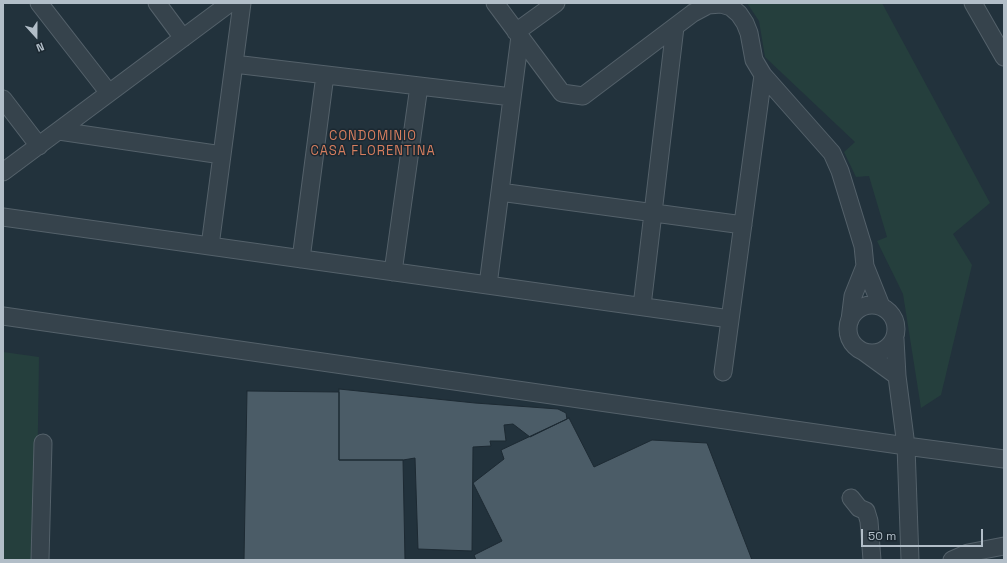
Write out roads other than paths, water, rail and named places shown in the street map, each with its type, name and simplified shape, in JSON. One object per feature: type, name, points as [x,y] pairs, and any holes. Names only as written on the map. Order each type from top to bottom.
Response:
[{"type":"street","points":[[39,3],[109,93]]},
{"type":"street","points":[[157,3],[183,38]]},
{"type":"street","points":[[3,172],[230,3]]},
{"type":"street","points":[[210,246],[242,3]]},
{"type":"street","points":[[495,3],[562,93],[583,96],[693,13],[708,5],[722,4],[731,7],[745,22],[754,60],[763,75],[832,153],[840,172],[863,246],[865,266],[882,306],[890,312],[895,320],[897,329],[895,339],[897,376],[906,446],[910,560]]},
{"type":"street","points":[[488,285],[512,97],[518,34],[556,3]]},
{"type":"street","points":[[973,3],[1004,57]]},
{"type":"street","points":[[642,306],[675,27]]},
{"type":"street","points":[[234,64],[512,97]]},
{"type":"street","points":[[301,259],[326,75]]},
{"type":"street","points":[[723,372],[763,75]]},
{"type":"street","points":[[393,272],[419,86]]},
{"type":"street","points":[[3,100],[39,146]]},
{"type":"street","points":[[59,131],[222,155]]},
{"type":"street","points":[[500,192],[743,225]]},
{"type":"street","points":[[3,217],[730,319]]},
{"type":"street","points":[[865,266],[853,296],[848,330],[850,339],[856,347],[897,376]]},
{"type":"street","points":[[850,320],[855,312],[863,307],[872,305],[882,306]]},
{"type":"street","points":[[3,316],[1004,459]]},
{"type":"street","points":[[864,352],[873,353],[882,351],[895,339]]},
{"type":"street","points":[[40,560],[43,443]]},
{"type":"street","points":[[851,498],[859,508],[866,511],[869,520],[872,560]]},
{"type":"street","points":[[952,560],[968,553],[1004,546]]},
{"type":"district","name":"CONDOMINIO CASA FLORENTINA","points":[[373,144]]}]
